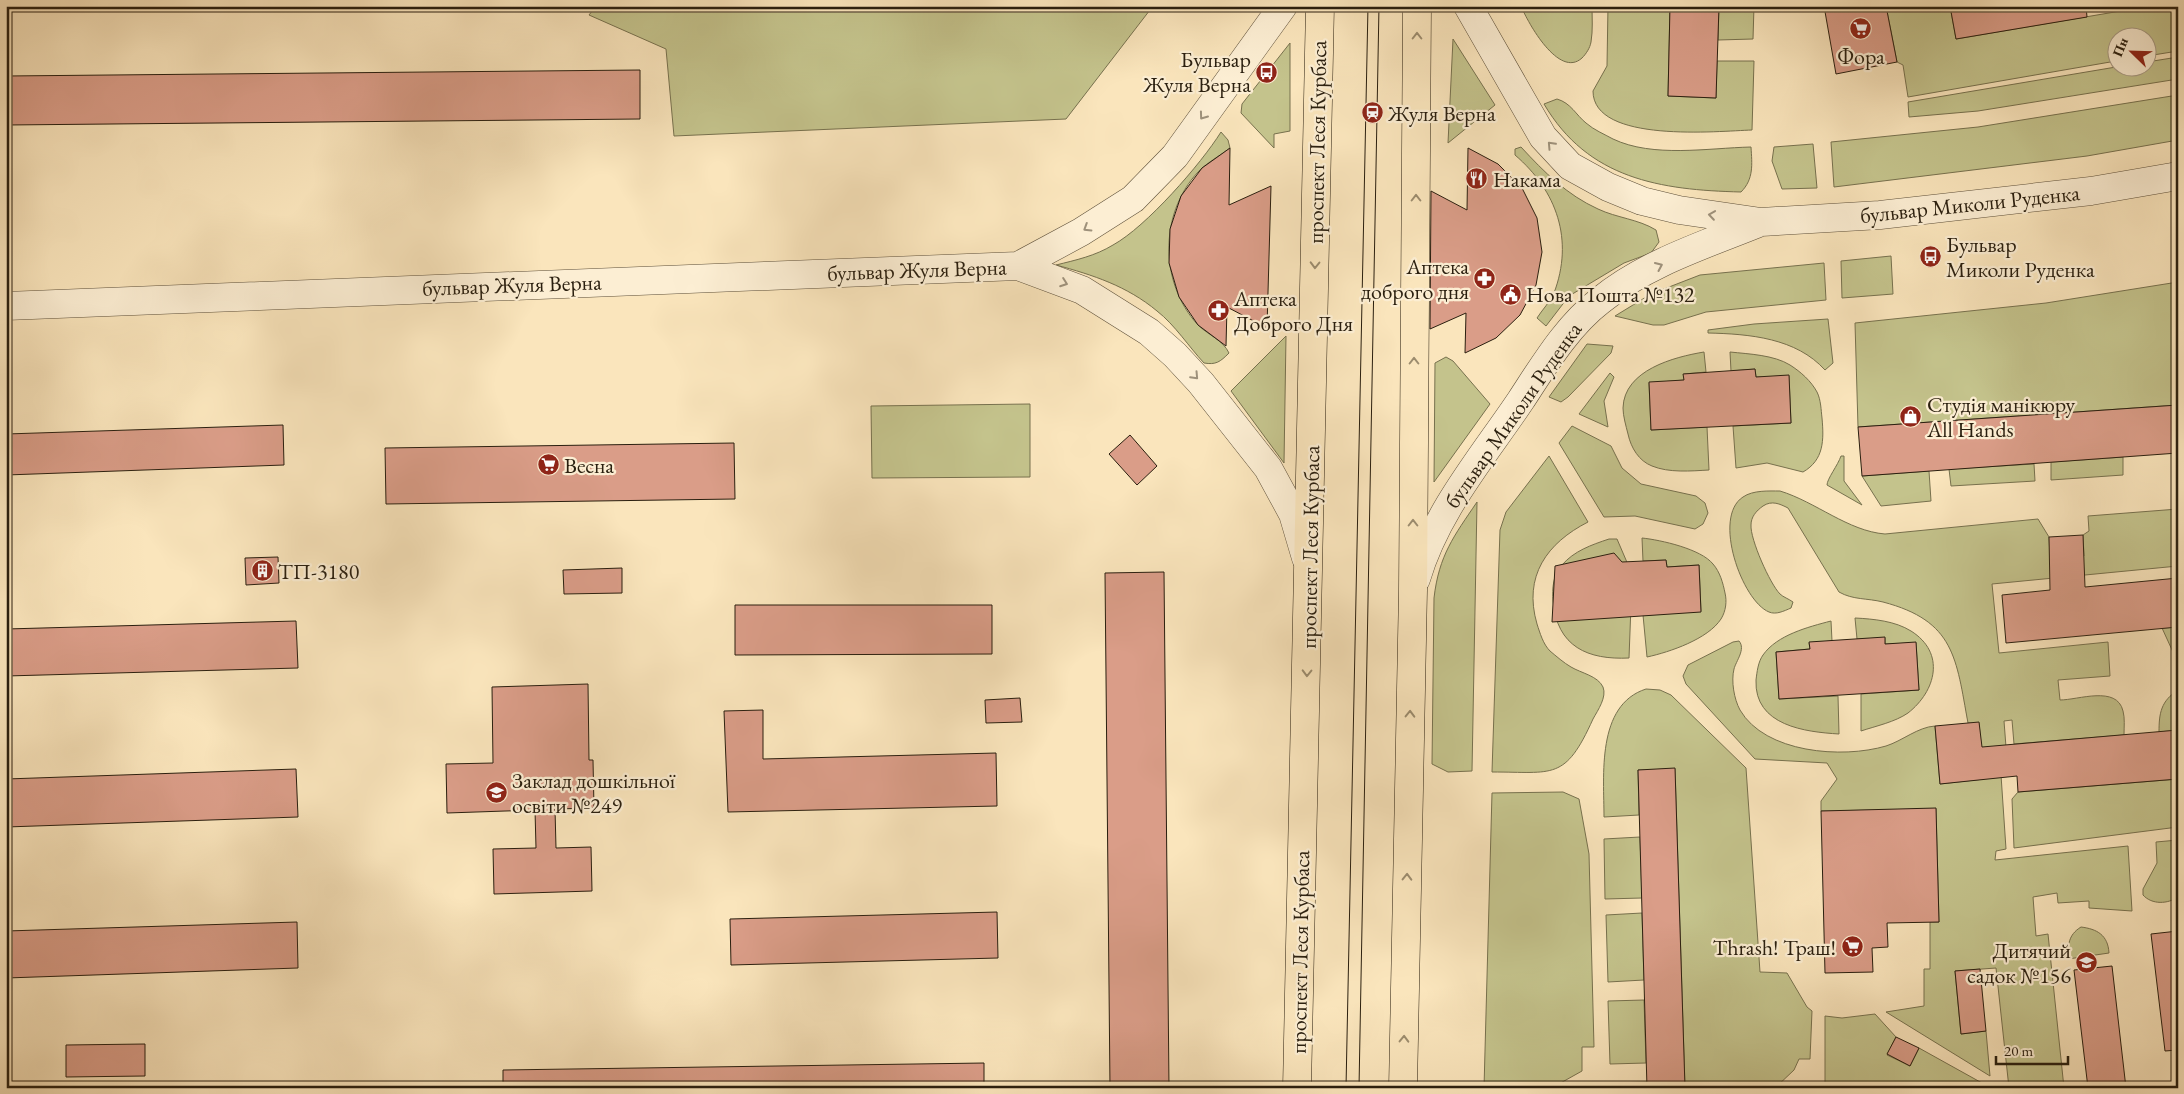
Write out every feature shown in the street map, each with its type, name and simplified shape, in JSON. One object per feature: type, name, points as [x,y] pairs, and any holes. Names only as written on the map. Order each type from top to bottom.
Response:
[{"type":"main road","name":"проспект Леся Курбаса","points":[[1297,1088],[1320,6]]},
{"type":"main road","points":[[1403,1088],[1412,590],[1418,6]]},
{"type":"street","name":"бульвар Жуля Верна","points":[[1018,266],[1081,232],[1133,198],[1175,156],[1283,6]]},
{"type":"street","name":"бульвар Миколи Руденка","points":[[1468,6],[1543,137],[1570,166],[1608,187],[1642,201],[1679,210],[1760,222],[1880,215],[2091,191],[2178,176]]},
{"type":"street","name":"бульвар Миколи Руденка","points":[[1412,590],[1424,551],[1438,523],[1465,478],[1572,328],[1600,300],[1639,274],[1760,222]]},
{"type":"street","name":"бульвар Жуля Верна","points":[[6,306],[1018,266],[1082,290],[1149,332],[1175,354],[1201,383],[1268,468],[1293,514],[1309,571]]},
{"type":"shaded area","points":[[596,6],[1153,6],[1066,119],[674,136],[666,49],[589,15]]},
{"type":"shaded area","points":[[1521,6],[1592,6],[1591,42],[1585,55],[1573,62],[1564,61],[1554,55],[1537,35]]},
{"type":"shaded area","points":[[1608,6],[1670,6],[1668,96],[1716,98],[1717,61],[1754,61],[1752,130],[1713,132],[1660,131],[1635,127],[1613,120],[1598,108],[1593,91],[1607,66]]},
{"type":"shaded area","points":[[1719,6],[1754,6],[1753,39],[1718,40]]},
{"type":"shaded area","points":[[1886,6],[1950,6],[1956,39],[2150,6],[2178,6],[2178,51],[2156,55],[2156,28],[2106,28],[2106,63],[1908,97],[1903,65],[1897,62]]},
{"type":"shaded area","points":[[1453,39],[1495,105],[1448,143]]},
{"type":"shaded area","points":[[1290,43],[1290,131],[1274,134],[1274,148],[1241,113],[1242,104]]},
{"type":"shaded area","points":[[2178,57],[2178,79],[1978,111],[1909,117],[1908,102],[2106,69],[2106,78],[2156,78],[2156,61]]},
{"type":"shaded area","points":[[2178,95],[2178,140],[2087,156],[1834,187],[1831,142],[1978,127]]},
{"type":"shaded area","points":[[1557,99],[1570,106],[1592,128],[1629,145],[1681,151],[1751,147],[1751,171],[1748,182],[1741,192],[1711,191],[1655,183],[1629,175],[1604,164],[1582,149],[1562,129],[1544,104]]},
{"type":"shaded area","points":[[1221,132],[1228,140],[1230,148],[1202,168],[1188,185],[1178,204],[1171,224],[1169,246],[1170,267],[1176,288],[1185,308],[1198,325],[1219,341],[1229,353],[1218,362],[1208,364],[1204,363],[1170,323],[1146,302],[1109,282],[1056,265],[1099,252],[1113,245],[1141,224],[1187,177]]},
{"type":"shaded area","points":[[1813,144],[1817,188],[1782,189],[1772,161],[1774,147]]},
{"type":"shaded area","points":[[1521,147],[1547,174],[1576,197],[1605,212],[1649,226],[1656,230],[1659,242],[1651,253],[1624,263],[1569,296],[1546,326],[1537,318],[1554,293],[1560,273],[1562,236],[1558,218],[1542,184],[1515,155],[1515,149]]},
{"type":"shaded area","points":[[1891,256],[1893,294],[1842,298],[1841,261]]},
{"type":"shaded area","points":[[1824,263],[1826,300],[1706,312],[1664,325],[1653,325],[1615,316],[1651,294],[1700,275]]},
{"type":"shaded area","points":[[2178,282],[2178,405],[1858,427],[1855,323],[2046,303]]},
{"type":"shaded area","points":[[1828,319],[1833,363],[1825,370],[1813,359],[1786,344],[1756,337],[1708,333],[1708,330],[1754,324]]},
{"type":"shaded area","points":[[1286,336],[1284,463],[1231,391]]},
{"type":"shaded area","points":[[1587,344],[1613,346],[1611,353],[1568,397],[1561,402],[1549,397]]},
{"type":"shaded area","points":[[1704,352],[1706,372],[1684,374],[1684,380],[1649,383],[1651,430],[1707,427],[1709,470],[1673,471],[1647,464],[1636,453],[1626,428],[1623,408],[1626,395],[1632,384],[1641,375],[1653,368],[1665,362]]},
{"type":"shaded area","points":[[1730,352],[1777,359],[1790,365],[1802,374],[1815,388],[1821,405],[1823,426],[1821,449],[1815,462],[1803,472],[1767,463],[1736,468],[1733,426],[1791,423],[1789,376],[1756,377],[1755,369],[1731,371]]},
{"type":"shaded area","points":[[1446,357],[1453,361],[1490,404],[1434,482],[1435,363]]},
{"type":"shaded area","points":[[1610,373],[1614,377],[1604,401],[1608,427],[1579,414]]},
{"type":"shaded area","points":[[1030,404],[1030,477],[872,478],[871,406]]},
{"type":"shaded area","points":[[1572,426],[1611,446],[1622,468],[1641,484],[1696,496],[1705,503],[1708,513],[1703,524],[1695,529],[1635,516],[1604,517],[1559,443]]},
{"type":"shaded area","points":[[1549,456],[1588,522],[1573,530],[1561,540],[1542,563],[1536,576],[1533,591],[1533,607],[1537,624],[1544,642],[1550,651],[1568,665],[1601,683],[1604,695],[1583,739],[1565,763],[1555,769],[1544,772],[1492,772],[1500,530],[1506,512]]},
{"type":"shaded area","points":[[1841,456],[1844,456],[1844,481],[1862,505],[1827,485]]},
{"type":"shaded area","points":[[2123,457],[2123,475],[2051,480],[2051,462]]},
{"type":"shaded area","points":[[2034,464],[2035,481],[1951,486],[1949,469]]},
{"type":"shaded area","points":[[1929,471],[1931,501],[1881,506],[1862,476]]},
{"type":"shaded area","points":[[1780,491],[1858,528],[1885,534],[2038,519],[2049,537],[2050,557],[2084,556],[2083,535],[2089,531],[2088,516],[2178,509],[2178,566],[1992,584],[1999,653],[2108,642],[2110,676],[2058,680],[2060,700],[2105,696],[2113,698],[2119,703],[2124,714],[2124,735],[2014,744],[2012,720],[2004,721],[2007,760],[2001,775],[2006,849],[1996,851],[1995,860],[2128,846],[2132,911],[2089,908],[2089,901],[2058,903],[2057,893],[2033,897],[2036,936],[2048,934],[2064,1088],[2009,1088],[1996,968],[1955,971],[1961,1034],[1986,1031],[1990,1076],[1886,1012],[1924,1006],[1924,969],[1930,969],[1930,922],[1939,922],[1936,809],[1821,811],[1821,801],[1837,779],[1827,763],[1755,759],[1686,684],[1683,676],[1688,665],[1733,642],[1739,641],[1741,651],[1734,669],[1733,679],[1736,701],[1740,710],[1752,724],[1767,736],[1786,744],[1806,749],[1848,752],[1886,746],[1916,731],[1935,726],[1940,784],[1984,779],[1979,723],[1968,723],[1955,661],[1948,645],[1938,631],[1925,620],[1907,610],[1883,602],[1855,598],[1839,592],[1788,508],[1779,504],[1770,503],[1763,506],[1754,514],[1751,525],[1757,550],[1766,571],[1780,594],[1793,602],[1791,608],[1777,613],[1769,612],[1759,605],[1749,592],[1734,558],[1730,539],[1730,522],[1734,507],[1743,497],[1751,493]]},
{"type":"shaded area","points":[[1477,502],[1472,771],[1448,772],[1432,764],[1434,598],[1436,583],[1444,558],[1455,536]]},
{"type":"shaded area","points":[[1642,538],[1680,546],[1707,559],[1713,564],[1719,574],[1726,599],[1723,616],[1707,633],[1688,644],[1647,657],[1643,615],[1701,611],[1699,565],[1667,567],[1666,560],[1643,561]]},
{"type":"shaded area","points":[[1609,539],[1617,539],[1638,588],[1631,605],[1629,658],[1600,656],[1577,648],[1561,630],[1553,601],[1554,582],[1562,565],[1577,552]]},
{"type":"shaded area","points":[[1855,618],[1891,623],[1911,631],[1922,640],[1929,650],[1933,661],[1930,683],[1918,704],[1908,713],[1897,719],[1861,731],[1861,694],[1919,690],[1916,643],[1885,644],[1885,638],[1857,639]]},
{"type":"shaded area","points":[[1831,621],[1832,641],[1809,643],[1810,649],[1776,652],[1779,699],[1838,696],[1839,734],[1798,728],[1784,724],[1773,717],[1763,708],[1758,695],[1756,680],[1761,658],[1776,642],[1794,633]]},
{"type":"shaded area","points":[[2178,627],[2178,663],[2162,628]]},
{"type":"shaded area","points":[[1646,689],[1660,690],[1671,695],[1746,768],[1760,972],[1787,973],[1807,1007],[1812,1011],[1810,1059],[1799,1059],[1794,1070],[1775,1088],[1685,1088],[1675,769],[1638,770],[1639,815],[1604,817],[1604,763],[1606,744],[1611,726],[1618,710],[1630,697]]},
{"type":"shaded area","points":[[2178,690],[2178,730],[2159,732],[2162,708],[2172,694]]},
{"type":"shaded area","points":[[2178,779],[2178,827],[2014,848],[2012,799],[2018,792]]},
{"type":"shaded area","points":[[1563,792],[1579,799],[1589,854],[1594,1047],[1582,1047],[1582,1071],[1557,1085],[1594,1085],[1594,1088],[1484,1088],[1492,793]]},
{"type":"shaded area","points":[[1640,837],[1642,898],[1605,899],[1604,839]]},
{"type":"shaded area","points":[[2178,840],[2178,897],[2165,902],[2151,901],[2143,895],[2143,889],[2157,863],[2156,842]]},
{"type":"shaded area","points":[[1642,913],[1644,980],[1608,982],[1606,915]]},
{"type":"shaded area","points":[[2081,927],[2092,929],[2101,934],[2104,937],[2109,953],[2068,959],[2071,937]]},
{"type":"shaded area","points":[[1644,1000],[1646,1063],[1610,1064],[1608,1001]]},
{"type":"shaded area","points":[[1875,1014],[1896,1037],[1887,1055],[1910,1066],[1919,1048],[1991,1088],[1825,1088],[1825,1016],[1842,1018]]},
{"type":"shaded area","points":[[1647,1082],[1647,1088],[1612,1088],[1612,1083]]},
{"type":"building","points":[[1670,6],[1719,6],[1716,98],[1668,96]]},
{"type":"building","points":[[1824,6],[1886,6],[1897,62],[1836,74]]},
{"type":"building","points":[[1950,6],[2086,6],[2087,17],[1956,39]]},
{"type":"building","points":[[640,70],[640,119],[6,125],[6,76]]},
{"type":"building","points":[[1230,148],[1229,205],[1271,186],[1267,328],[1227,307],[1226,346],[1198,325],[1179,297],[1169,263],[1170,229],[1181,196],[1202,168]]},
{"type":"building","points":[[1468,148],[1498,164],[1522,188],[1537,218],[1542,252],[1536,285],[1520,315],[1496,338],[1465,353],[1466,313],[1430,329],[1431,191],[1467,210]]},
{"type":"building","points":[[1755,369],[1756,377],[1789,375],[1791,423],[1651,430],[1649,382],[1684,380],[1683,374]]},
{"type":"building","points":[[2178,405],[2178,453],[1862,476],[1858,427]]},
{"type":"building","points":[[283,425],[284,465],[6,475],[6,434]]},
{"type":"building","points":[[1130,435],[1157,466],[1137,485],[1109,454]]},
{"type":"building","points":[[734,443],[735,499],[386,504],[385,448]]},
{"type":"building","points":[[2083,535],[2085,587],[2178,578],[2178,627],[2006,643],[2002,595],[2050,590],[2049,537]]},
{"type":"building","points":[[1614,553],[1622,562],[1666,560],[1667,567],[1699,565],[1701,612],[1552,622],[1555,566]]},
{"type":"building","name":"ТП-3180","points":[[278,557],[279,583],[246,585],[245,558]]},
{"type":"building","points":[[622,568],[622,593],[564,594],[563,570]]},
{"type":"building","points":[[1164,572],[1169,1088],[1110,1088],[1105,573]]},
{"type":"building","points":[[735,605],[992,605],[992,654],[735,655]]},
{"type":"building","points":[[296,621],[298,668],[6,676],[6,629]]},
{"type":"building","points":[[1885,637],[1885,644],[1916,642],[1919,690],[1779,699],[1776,652],[1810,649],[1809,642]]},
{"type":"building","points":[[588,684],[589,760],[593,760],[594,808],[555,809],[556,848],[591,847],[592,891],[494,894],[493,849],[536,848],[535,810],[447,813],[446,764],[493,763],[492,687]]},
{"type":"building","points":[[1020,698],[1022,722],[986,723],[985,700]]},
{"type":"building","points":[[763,710],[763,759],[996,753],[997,806],[728,812],[724,711]]},
{"type":"building","points":[[1979,722],[1982,747],[2178,730],[2178,779],[2018,792],[2017,776],[1940,784],[1935,726]]},
{"type":"building","points":[[1675,768],[1685,1088],[1647,1088],[1638,770]]},
{"type":"building","points":[[296,769],[298,817],[6,827],[6,779]]},
{"type":"building","points":[[1936,808],[1939,922],[1887,923],[1888,947],[1872,948],[1873,972],[1825,973],[1821,811]]},
{"type":"building","points":[[997,912],[998,958],[731,965],[730,919]]},
{"type":"building","points":[[297,922],[298,968],[6,978],[6,931]]},
{"type":"building","points":[[2178,931],[2178,1050],[2165,1051],[2151,934]]},
{"type":"building","points":[[2112,966],[2126,1088],[2088,1088],[2074,970]]},
{"type":"building","points":[[1980,969],[1986,1031],[1961,1034],[1955,971]]},
{"type":"building","points":[[1896,1037],[1919,1048],[1910,1066],[1887,1054]]},
{"type":"building","points":[[145,1044],[145,1076],[66,1077],[66,1045]]},
{"type":"building","points":[[984,1063],[984,1088],[503,1088],[503,1070]]},
{"type":"tram line","points":[[1346,1088],[1368,6]]},
{"type":"tram line","points":[[1359,1088],[1379,6]]},
{"type":"place","name":"Фора","points":[[1861,29]]},
{"type":"place","name":"Бульвар Жуля Верна","points":[[1267,72]]},
{"type":"place","name":"Жуля Верна","points":[[1372,113]]},
{"type":"place","name":"Накама","points":[[1477,179]]},
{"type":"place","name":"Бульвар Миколи Руденка","points":[[1930,257]]},
{"type":"place","name":"Аптека доброго дня","points":[[1485,279]]},
{"type":"place","name":"Нова Пошта №132","points":[[1510,294]]},
{"type":"place","name":"Аптека Доброго Дня","points":[[1218,311]]},
{"type":"place","name":"Студія манікюру All Hands","points":[[1911,417]]},
{"type":"place","name":"Весна","points":[[548,465]]},
{"type":"place","name":"ТП-3180","points":[[262,571]]},
{"type":"place","name":"Заклад дошкільної освіти №249","points":[[496,793]]},
{"type":"place","name":"Thrash! Траш!","points":[[1852,947]]},
{"type":"place","name":"Дитячий садок №156","points":[[2087,963]]}]
